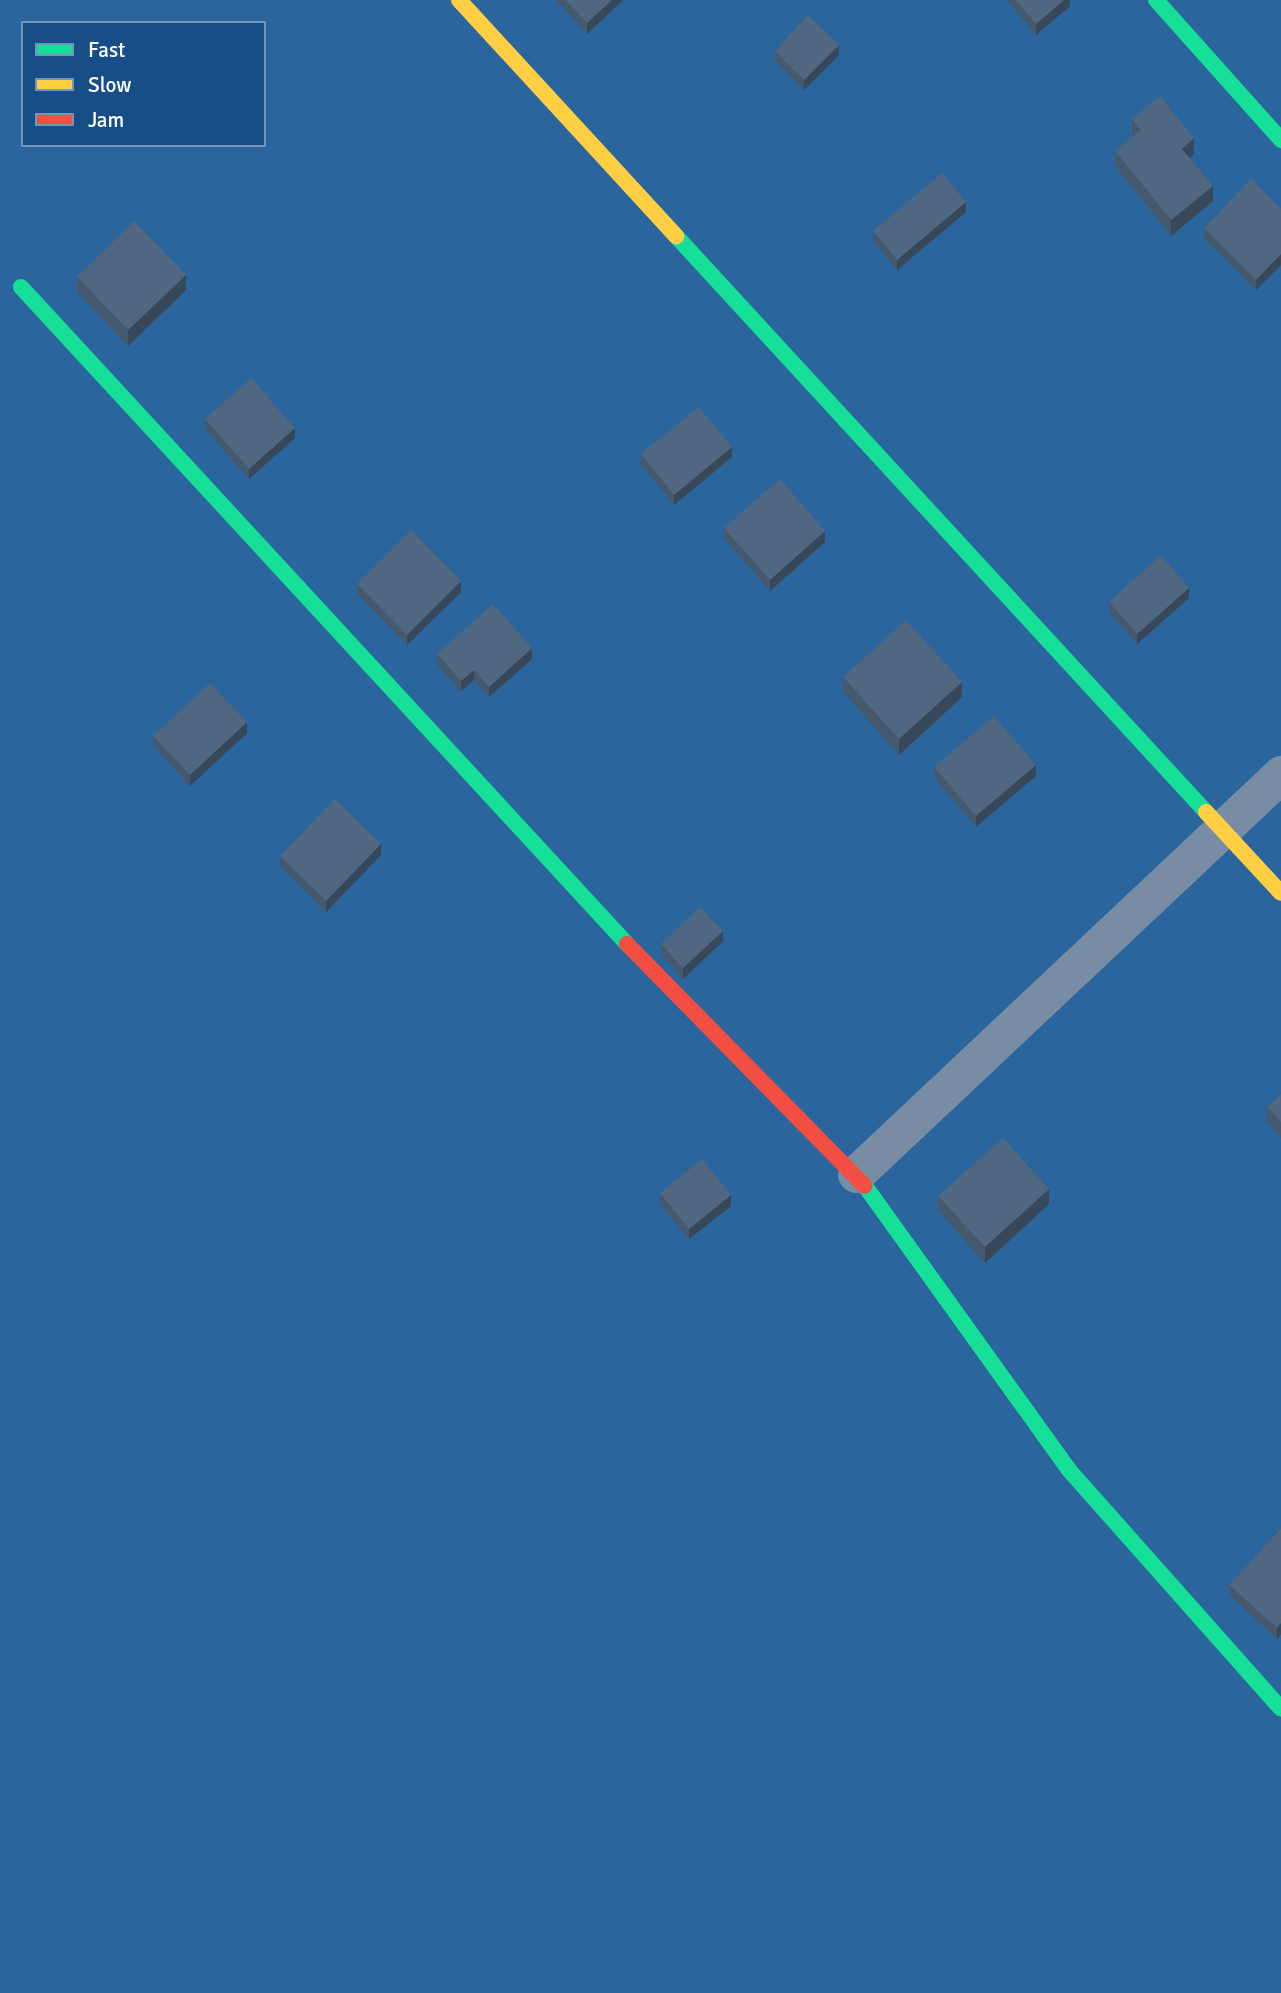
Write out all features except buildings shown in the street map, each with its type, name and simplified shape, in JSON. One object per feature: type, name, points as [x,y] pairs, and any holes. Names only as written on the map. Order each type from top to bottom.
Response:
[{"type":"street","points":[[459,0],[1281,893]]},
{"type":"street","points":[[1156,0],[1281,140]]},
{"type":"street","points":[[21,288],[542,858],[856,1174],[1069,1470],[1281,1709]]},
{"type":"street","points":[[856,1174],[1281,774]]},
{"type":"shaded area","points":[[0,0],[1281,0],[1281,1993],[0,1993]]},
{"type":"traffic: fast","points":[[1156,0],[1281,140]]},
{"type":"traffic: fast","points":[[676,236],[1206,812]]},
{"type":"traffic: fast","points":[[21,287],[627,944]]},
{"type":"traffic: fast","points":[[865,1186],[1069,1470],[1281,1709]]},
{"type":"traffic: slow","points":[[459,0],[676,236]]},
{"type":"traffic: slow","points":[[1206,812],[1281,893]]},
{"type":"traffic: jam","points":[[627,944],[865,1186]]}]
